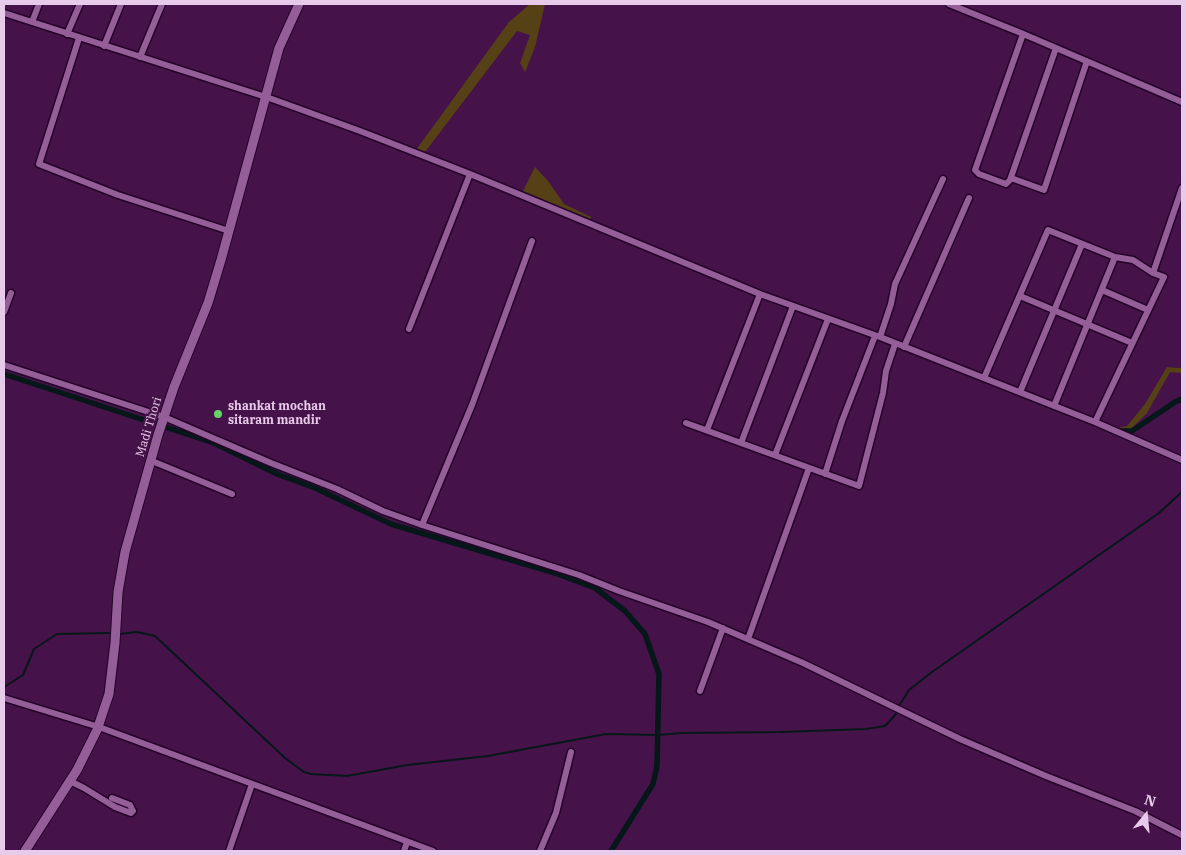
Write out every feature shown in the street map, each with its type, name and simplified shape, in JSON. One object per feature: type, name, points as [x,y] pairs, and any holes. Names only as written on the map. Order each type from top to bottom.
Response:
[{"type":"main road","name":"Madi Thori","points":[[25,851],[70,782],[98,726],[109,694],[116,642],[118,592],[125,552],[163,419],[208,304],[238,203],[279,48],[299,4]]},
{"type":"street","points":[[32,22],[39,4]]},
{"type":"street","points":[[67,34],[80,4]]},
{"type":"street","points":[[104,46],[121,4]]},
{"type":"street","points":[[140,57],[162,4]]},
{"type":"street","points":[[950,4],[1182,102]]},
{"type":"street","points":[[4,14],[265,97],[360,132],[470,174],[760,294],[1020,392],[1182,460]]},
{"type":"street","points":[[1023,34],[976,170],[979,174],[1006,184],[1009,182],[1056,48]]},
{"type":"street","points":[[79,38],[39,164],[118,195],[229,231]]},
{"type":"street","points":[[1011,178],[1044,190],[1087,62]]},
{"type":"street","points":[[409,329],[470,174]]},
{"type":"street","points":[[825,474],[842,421],[891,304],[895,284],[943,179]]},
{"type":"street","points":[[1153,273],[1182,188]]},
{"type":"street","points":[[904,347],[969,198]]},
{"type":"street","points":[[984,378],[1048,230],[1115,257],[1133,260],[1153,273],[1164,277],[1095,422]]},
{"type":"street","points":[[422,526],[472,405],[532,241]]},
{"type":"street","points":[[1020,392],[1082,244]]},
{"type":"street","points":[[1054,406],[1115,257]]},
{"type":"street","points":[[1102,290],[1148,310]]},
{"type":"street","points":[[4,312],[12,293]]},
{"type":"street","points":[[707,430],[760,294]]},
{"type":"street","points":[[1020,296],[1132,343]]},
{"type":"street","points":[[741,443],[793,306]]},
{"type":"street","points":[[775,455],[828,319]]},
{"type":"street","points":[[686,423],[859,486],[883,393],[886,371],[895,344]]},
{"type":"street","points":[[4,365],[163,419],[337,488],[383,511],[422,526],[579,575],[723,628],[803,663],[960,738],[1046,776],[1135,811],[1182,835]]},
{"type":"street","points":[[152,460],[232,494]]},
{"type":"street","points":[[748,638],[809,468]]},
{"type":"street","points":[[700,692],[723,628]]},
{"type":"street","points":[[4,699],[98,726],[433,851]]},
{"type":"street","points":[[540,851],[556,814],[571,752]]},
{"type":"street","points":[[70,782],[84,788],[115,807],[131,813],[134,811],[130,805],[112,798]]},
{"type":"street","points":[[229,851],[252,784]]},
{"type":"street","points":[[404,851],[406,842]]},
{"type":"shaded area","points":[[530,4],[545,4],[535,47],[525,72],[520,63],[530,35],[517,31],[425,152],[416,150],[509,22]]},
{"type":"shaded area","points":[[535,167],[548,181],[564,204],[591,217],[590,221],[522,193]]},
{"type":"shaded area","points":[[1167,367],[1180,368],[1182,373],[1170,372],[1147,413],[1128,432],[1118,428],[1127,426],[1145,404]]},
{"type":"waterway","points":[[4,374],[214,443],[277,474],[315,488],[391,524],[555,573],[595,588],[625,611],[645,634],[659,674],[657,766],[653,784],[611,851]]},
{"type":"waterway","points":[[1121,431],[1132,431],[1182,399]]},
{"type":"waterway","points":[[899,706],[909,690],[932,672],[1159,513],[1182,492]]},
{"type":"waterway","points":[[120,634],[137,632],[155,636],[285,758],[304,772],[311,774],[347,776],[407,765],[488,756],[606,734],[658,735],[866,729],[885,726],[896,714]]},
{"type":"waterway","points":[[4,687],[23,675],[34,649],[57,634],[109,633]]},
{"type":"place","name":"shankat mochan sitaram mandir","points":[[218,414]]}]
